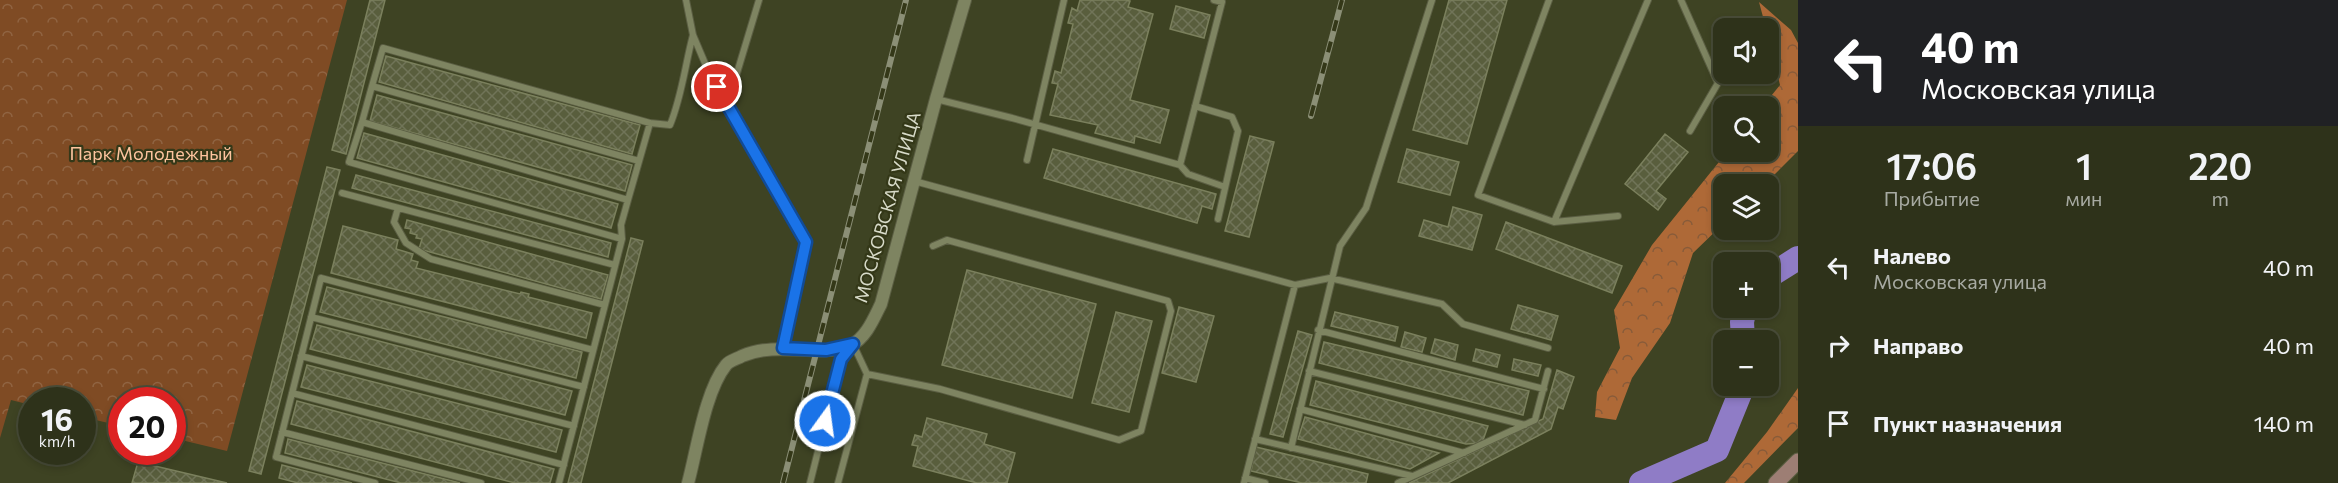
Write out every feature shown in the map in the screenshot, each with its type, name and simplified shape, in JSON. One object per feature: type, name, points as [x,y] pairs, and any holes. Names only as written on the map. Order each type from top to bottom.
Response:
[{"type":"street","name":"МОСКОВСКАЯ УЛИЦА","points":[[853,344],[868,329],[881,304],[965,0]]},
{"type":"street","points":[[688,483],[713,388],[728,363],[755,350],[783,348],[826,350],[853,344]]},
{"type":"street","points":[[1776,483],[1798,461]]},
{"type":"lane","points":[[686,0],[693,35],[707,68],[806,242],[783,348]]},
{"type":"lane","points":[[728,106],[759,0]]},
{"type":"lane","points":[[1027,160],[1064,0]]},
{"type":"lane","points":[[1180,165],[1222,2],[1214,0]]},
{"type":"lane","points":[[1291,448],[1330,278],[1340,246],[1366,208],[1432,0]]},
{"type":"lane","points":[[1549,0],[1478,195],[1554,222],[1618,216]]},
{"type":"lane","points":[[1554,222],[1648,0]]},
{"type":"lane","points":[[1681,0],[1718,83],[1690,131]]},
{"type":"lane","points":[[622,239],[349,162],[383,48],[650,123],[670,125],[677,109],[693,35]]},
{"type":"lane","points":[[372,86],[639,161]]},
{"type":"lane","points":[[936,99],[1180,165],[1188,174],[1225,187]]},
{"type":"lane","points":[[1195,106],[1232,117],[1238,131],[1218,219]]},
{"type":"lane","points":[[362,122],[628,200]]},
{"type":"lane","points":[[559,483],[622,239],[621,225],[650,123]]},
{"type":"lane","points":[[914,181],[1295,285],[1330,278],[1442,304],[1463,324],[1548,348]]},
{"type":"lane","points":[[342,193],[615,265]]},
{"type":"lane","points":[[398,208],[394,222],[406,243],[430,260],[605,305]]},
{"type":"lane","points":[[867,374],[940,389],[1119,440],[1141,431],[1171,311],[1168,301],[947,240],[933,246]]},
{"type":"lane","points":[[375,483],[276,458],[321,278],[593,350]]},
{"type":"lane","points":[[1265,483],[1244,481],[1295,285]]},
{"type":"lane","points":[[311,317],[584,387]]},
{"type":"lane","points":[[1318,330],[1544,389]]},
{"type":"lane","points":[[810,483],[841,359],[853,344],[867,374],[838,483]]},
{"type":"lane","points":[[301,356],[574,426]]},
{"type":"lane","points":[[1309,371],[1525,425]]},
{"type":"lane","points":[[1398,483],[1535,420],[1548,372]]},
{"type":"lane","points":[[292,393],[564,465]]},
{"type":"lane","points":[[1300,409],[1464,453]]},
{"type":"lane","points":[[282,432],[480,483]]},
{"type":"lane","points":[[1255,439],[1412,476]]},
{"type":"green space","name":"Парк Молодежный","points":[[0,0],[347,0],[227,451],[186,441],[186,387],[108,387],[108,423],[96,420],[96,387],[18,387],[18,402],[11,400],[0,438]]},
{"type":"green space","points":[[1759,2],[1777,18],[1763,18]]},
{"type":"green space","points":[[1779,20],[1791,30],[1798,43],[1798,151],[1775,174],[1713,174],[1713,234],[1693,253],[1670,323],[1632,378],[1616,420],[1595,417],[1597,392],[1620,348],[1614,310],[1652,245],[1719,162],[1779,162],[1779,96],[1771,96],[1780,85]]},
{"type":"green space","points":[[1798,388],[1798,428],[1744,483],[1725,483],[1767,432]]},
{"type":"building","points":[[370,0],[385,0],[346,154],[332,150]]},
{"type":"building","points":[[1080,0],[1126,0],[1130,1],[1128,7],[1153,14],[1130,100],[1169,110],[1160,143],[1135,136],[1134,143],[1095,133],[1098,125],[1050,115],[1058,84],[1052,83],[1055,71],[1061,73],[1073,24],[1068,23],[1072,8],[1077,11]]},
{"type":"building","points":[[1449,0],[1507,0],[1467,144],[1413,130]]},
{"type":"building","points":[[1176,6],[1210,15],[1204,38],[1170,29]]},
{"type":"building","points":[[386,56],[640,125],[632,154],[379,82]]},
{"type":"building","points":[[377,95],[632,165],[625,191],[370,121]]},
{"type":"building","points":[[364,133],[618,204],[611,228],[357,158]]},
{"type":"building","points":[[1665,134],[1688,152],[1656,191],[1666,199],[1658,210],[1625,184]]},
{"type":"building","points":[[1250,136],[1274,142],[1249,237],[1225,231]]},
{"type":"building","points":[[1053,149],[1216,194],[1212,209],[1202,206],[1197,223],[1044,178]]},
{"type":"building","points":[[1407,149],[1459,162],[1450,195],[1398,182]]},
{"type":"building","points":[[327,167],[340,170],[261,474],[249,471]]},
{"type":"building","points":[[356,175],[611,243],[608,257],[352,188]]},
{"type":"building","points":[[1453,207],[1482,215],[1472,250],[1419,236],[1424,220],[1448,227]]},
{"type":"building","points":[[407,220],[608,275],[601,299],[419,249],[422,239],[410,233],[411,229],[405,228]]},
{"type":"building","points":[[1506,222],[1622,266],[1612,293],[1496,249]]},
{"type":"building","points":[[343,226],[398,240],[396,249],[413,254],[411,260],[418,262],[416,268],[520,294],[521,292],[529,294],[528,297],[592,313],[586,338],[331,273]]},
{"type":"building","points":[[631,238],[643,241],[581,483],[568,483]]},
{"type":"building","points":[[967,270],[1096,304],[1072,398],[942,365]]},
{"type":"building","points":[[327,287],[582,352],[576,378],[320,312]]},
{"type":"building","points":[[1518,305],[1558,316],[1551,340],[1511,329]]},
{"type":"building","points":[[1179,307],[1214,316],[1196,382],[1162,373]]},
{"type":"building","points":[[1116,312],[1152,321],[1129,412],[1092,403]]},
{"type":"building","points":[[1335,312],[1398,327],[1395,341],[1331,326]]},
{"type":"building","points":[[317,325],[572,391],[565,415],[310,349]]},
{"type":"building","points":[[1298,331],[1312,335],[1283,437],[1270,434]]},
{"type":"building","points":[[1405,332],[1426,338],[1422,352],[1401,347]]},
{"type":"building","points":[[1435,339],[1458,345],[1455,360],[1431,353]]},
{"type":"building","points":[[1324,342],[1529,391],[1523,415],[1319,363]]},
{"type":"building","points":[[1476,349],[1500,355],[1497,367],[1473,361]]},
{"type":"building","points":[[1514,359],[1541,365],[1538,376],[1512,370]]},
{"type":"building","points":[[307,365],[562,430],[556,452],[301,387]]},
{"type":"building","points":[[1557,370],[1574,377],[1563,409],[1558,407],[1551,429],[1448,483],[1409,483],[1543,419]]},
{"type":"building","points":[[1316,381],[1488,426],[1482,443],[1466,444],[1310,405]]},
{"type":"building","points":[[297,401],[554,469],[550,483],[515,483],[291,424]]},
{"type":"building","points":[[1305,417],[1439,453],[1410,469],[1298,439]]},
{"type":"building","points":[[927,418],[987,434],[984,444],[1015,453],[1007,483],[977,483],[913,466],[918,446],[912,445],[915,435],[922,437]]},
{"type":"building","points":[[288,439],[460,483],[401,483],[285,453]]},
{"type":"building","points":[[1256,447],[1368,474],[1366,483],[1302,483],[1251,471]]},
{"type":"building","points":[[137,465],[151,465],[227,483],[132,483]]},
{"type":"building","points":[[282,465],[352,483],[298,483],[279,478]]},
{"type":"waterway","points":[[1779,270],[1798,258]]},
{"type":"waterway","points":[[1742,330],[1743,318]]},
{"type":"waterway","points":[[1641,483],[1717,450],[1739,396]]},
{"type":"railway","points":[[783,483],[906,0]]},
{"type":"railway","points":[[1311,116],[1342,0]]},
{"type":"route","points":[[717,87],[806,242],[783,348],[826,350],[853,344],[841,359],[825,421]]}]
